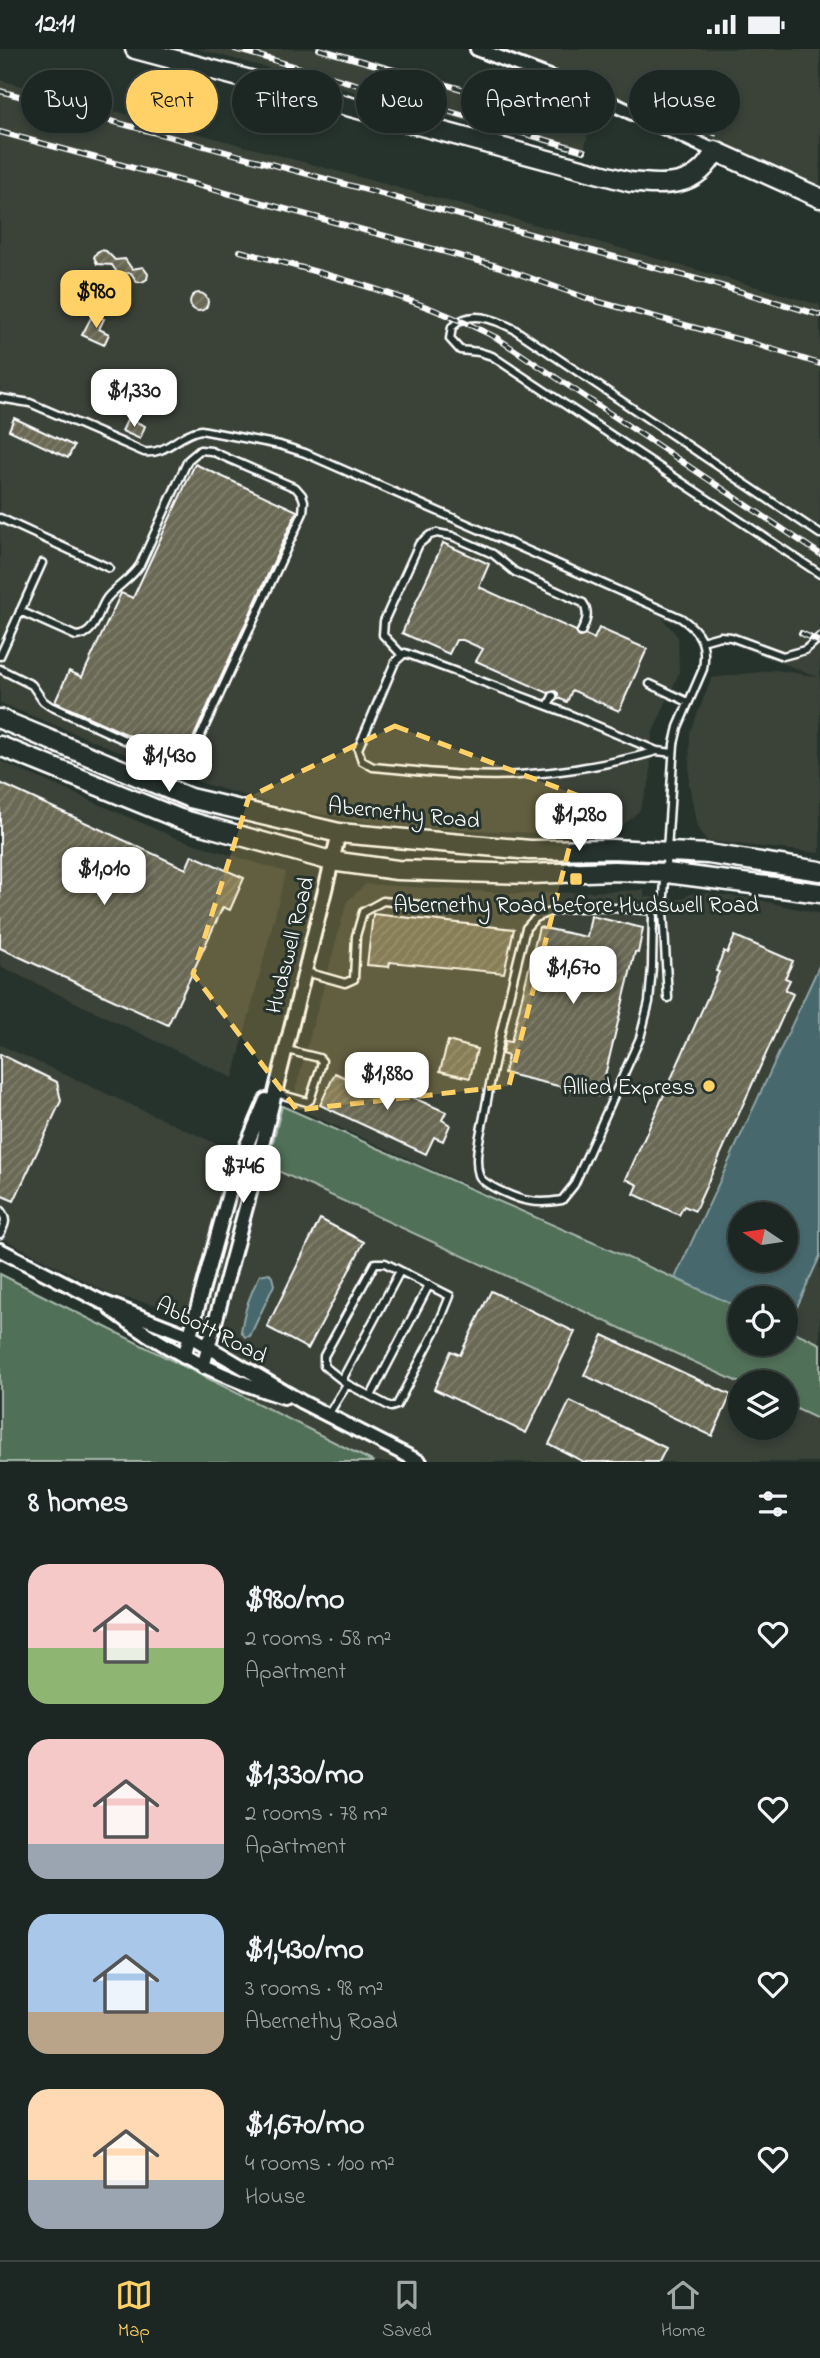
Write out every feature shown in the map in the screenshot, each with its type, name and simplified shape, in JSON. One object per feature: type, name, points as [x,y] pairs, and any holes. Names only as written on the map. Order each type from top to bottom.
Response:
[{"type":"main road","points":[[135,49],[630,182],[661,186],[681,183],[696,175],[710,162],[715,151],[820,198]]},
{"type":"main road","name":"Abernethy Road","points":[[0,719],[190,798],[339,833],[530,850],[668,851],[708,854],[820,871]]},
{"type":"main road","points":[[0,746],[180,819],[331,862],[410,870],[529,874],[614,871],[667,873],[820,893]]},
{"type":"street","points":[[477,49],[576,87],[715,151]]},
{"type":"street","name":"Hudswell Road","points":[[203,1367],[255,1174],[339,833]]},
{"type":"street","name":"Hudswell Road","points":[[184,1357],[234,1175],[280,1068]]},
{"type":"street","name":"Abbott Road","points":[[0,1250],[100,1301],[190,1336],[302,1402],[420,1462]]},
{"type":"street","name":"Abbott Road","points":[[100,1301],[130,1323],[203,1367],[264,1391],[302,1402]]},
{"type":"lane","points":[[820,534],[514,328],[481,317],[466,319],[452,327],[450,339],[460,350],[492,356],[820,574]]},
{"type":"lane","points":[[0,398],[30,403],[144,452],[162,451],[190,433],[201,430],[267,442],[305,453],[681,618],[692,626],[702,641],[704,659],[703,669],[675,735],[673,753],[663,911],[668,998]]},
{"type":"lane","points":[[0,669],[32,685],[50,706],[166,759],[178,761],[184,758],[194,750],[303,513],[302,495],[296,488],[211,451],[200,450],[188,460],[137,571],[106,599],[87,634],[73,634],[20,611]]},
{"type":"lane","points":[[0,518],[109,568]]},
{"type":"lane","points":[[402,655],[383,635],[384,621],[419,544],[430,535],[438,533],[452,536],[493,554],[515,572],[583,603],[587,619],[582,632]]},
{"type":"lane","points":[[0,656],[42,563]]},
{"type":"lane","points":[[702,641],[720,636],[732,637],[783,656],[805,650],[820,637]]},
{"type":"lane","points":[[657,751],[603,764],[519,775],[460,774],[373,767],[359,756],[360,742],[395,661],[402,655],[411,654],[657,751],[673,753]]},
{"type":"lane","points":[[650,684],[688,702]]},
{"type":"lane","points":[[548,706],[553,695]]},
{"type":"lane","points":[[304,971],[345,983],[352,982],[356,936],[363,912],[383,901],[421,905]]},
{"type":"lane","points":[[653,911],[650,991],[640,1038],[574,1185],[562,1200],[527,1201],[485,1183],[480,1177],[478,1163],[481,1139],[493,1070],[526,928],[536,917],[558,909],[663,911]]},
{"type":"lane","points":[[274,1093],[307,1102],[321,1066],[322,1061],[319,1058],[285,1049]]},
{"type":"lane","points":[[0,1210],[6,1222],[0,1234]]},
{"type":"lane","points":[[375,1263],[385,1263],[400,1271],[450,1296],[437,1328],[397,1405],[391,1407],[344,1382],[324,1366],[324,1356],[375,1263]]},
{"type":"lane","points":[[328,1415],[400,1271]]},
{"type":"lane","points":[[371,1396],[429,1285]]},
{"type":"highlighted area","points":[[395,726],[582,797],[509,1086],[297,1110],[193,974],[249,797]]},
{"type":"shaded area","points":[[198,49],[330,49],[404,70],[356,70],[356,92],[342,88],[342,70],[275,70]]},
{"type":"shaded area","points":[[507,49],[820,49],[820,185],[700,133],[740,133],[740,70],[629,70],[629,102],[615,96],[615,70],[555,70]]},
{"type":"shaded area","points":[[0,80],[21,86],[21,133],[112,133],[112,110],[126,114],[126,133],[196,133],[820,305],[820,853],[707,841],[697,827],[689,783],[690,732],[712,678],[776,670],[819,677],[662,618],[678,637],[679,673],[652,734],[650,780],[639,811],[622,826],[534,833],[381,825],[286,808],[185,778],[0,703]]},
{"type":"shaded area","points":[[447,82],[461,86],[461,121],[447,117]]},
{"type":"shaded area","points":[[506,133],[588,133],[583,154]]},
{"type":"shaded area","points":[[0,761],[176,838],[286,872],[233,1078],[0,966]]},
{"type":"shaded area","points":[[366,884],[522,894],[644,890],[644,897],[682,899],[694,892],[750,898],[820,914],[820,964],[675,1278],[291,1106],[347,901]]},
{"type":"shaded area","points":[[0,1045],[728,1378],[728,1440],[798,1440],[798,1410],[820,1420],[820,1462],[373,1462],[210,1380],[228,1313],[171,1308],[112,1295],[0,1237]]},
{"type":"shaded area","points":[[820,1256],[820,1345],[798,1334],[798,1305]]},
{"type":"green space","points":[[282,1106],[728,1302],[728,1356],[798,1356],[798,1334],[820,1344],[820,1420],[798,1410],[798,1370],[728,1370],[728,1377],[267,1166]]},
{"type":"green space","points":[[0,1274],[374,1462],[0,1462]]},
{"type":"water","points":[[820,964],[820,1256],[798,1305],[798,1286],[728,1286],[728,1302],[675,1278]]},
{"type":"water","points":[[269,1273],[274,1285],[250,1336],[245,1337],[241,1331],[250,1295],[260,1275]]},
{"type":"building","points":[[101,250],[115,260],[125,259],[132,269],[143,267],[148,274],[147,279],[137,282],[131,273],[118,274],[112,265],[97,264],[94,257]]},
{"type":"building","points":[[195,293],[203,293],[208,302],[206,309],[195,311],[190,306],[190,298]]},
{"type":"building","points":[[93,314],[104,319],[99,329],[109,334],[104,345],[82,335]]},
{"type":"building","points":[[14,418],[74,446],[68,458],[9,430]]},
{"type":"building","points":[[128,418],[145,426],[140,439],[122,431]]},
{"type":"building","points":[[195,464],[297,511],[191,743],[166,752],[55,702],[69,671],[82,677],[121,593],[133,598]]},
{"type":"building","points":[[443,543],[489,564],[479,587],[576,631],[579,637],[586,635],[594,639],[599,628],[647,649],[619,711],[572,690],[567,702],[558,698],[555,691],[548,693],[476,661],[483,649],[463,640],[456,640],[449,654],[402,633]]},
{"type":"building","points":[[0,783],[186,869],[192,855],[244,878],[230,910],[223,907],[168,1025],[0,948]]},
{"type":"building","points":[[373,914],[514,929],[504,973],[390,962],[389,967],[367,965]]},
{"type":"building","points":[[591,916],[643,928],[600,1096],[504,1073],[508,1056],[502,1054],[505,1041],[511,1042],[539,927],[587,937]]},
{"type":"building","name":"Allied Express","points":[[735,936],[793,961],[785,978],[790,980],[785,990],[793,994],[695,1211],[684,1206],[679,1215],[634,1194],[638,1185],[626,1179],[719,972],[716,971],[724,951],[727,953]]},
{"type":"building","points":[[448,1041],[477,1049],[470,1078],[440,1071]]},
{"type":"building","points":[[0,1054],[57,1082],[61,1101],[14,1201],[0,1195]]},
{"type":"building","points":[[335,1073],[359,1084],[363,1076],[446,1112],[442,1120],[450,1125],[443,1141],[434,1137],[426,1154],[320,1105]]},
{"type":"building","points":[[320,1219],[364,1242],[308,1349],[267,1327]]},
{"type":"building","points":[[491,1291],[575,1332],[526,1433],[434,1389],[451,1351],[460,1355]]},
{"type":"building","points":[[603,1335],[728,1394],[728,1401],[712,1436],[584,1375]]},
{"type":"building","points":[[570,1401],[666,1448],[659,1462],[584,1462],[549,1444]]},
{"type":"railway","points":[[235,49],[584,151]]},
{"type":"railway","points":[[319,49],[461,89]]},
{"type":"railway","points":[[0,91],[704,281],[820,315]]},
{"type":"railway","points":[[0,132],[497,266],[592,300],[820,364]]},
{"type":"railway","points":[[240,251],[403,298],[497,338],[820,554]]},
{"type":"railway","points":[[801,633],[820,642]]},
{"type":"place","name":"Abernethy Road before Hudswell Road","points":[[576,879]]},
{"type":"place","name":"Allied Express","points":[[709,1086]]}]
